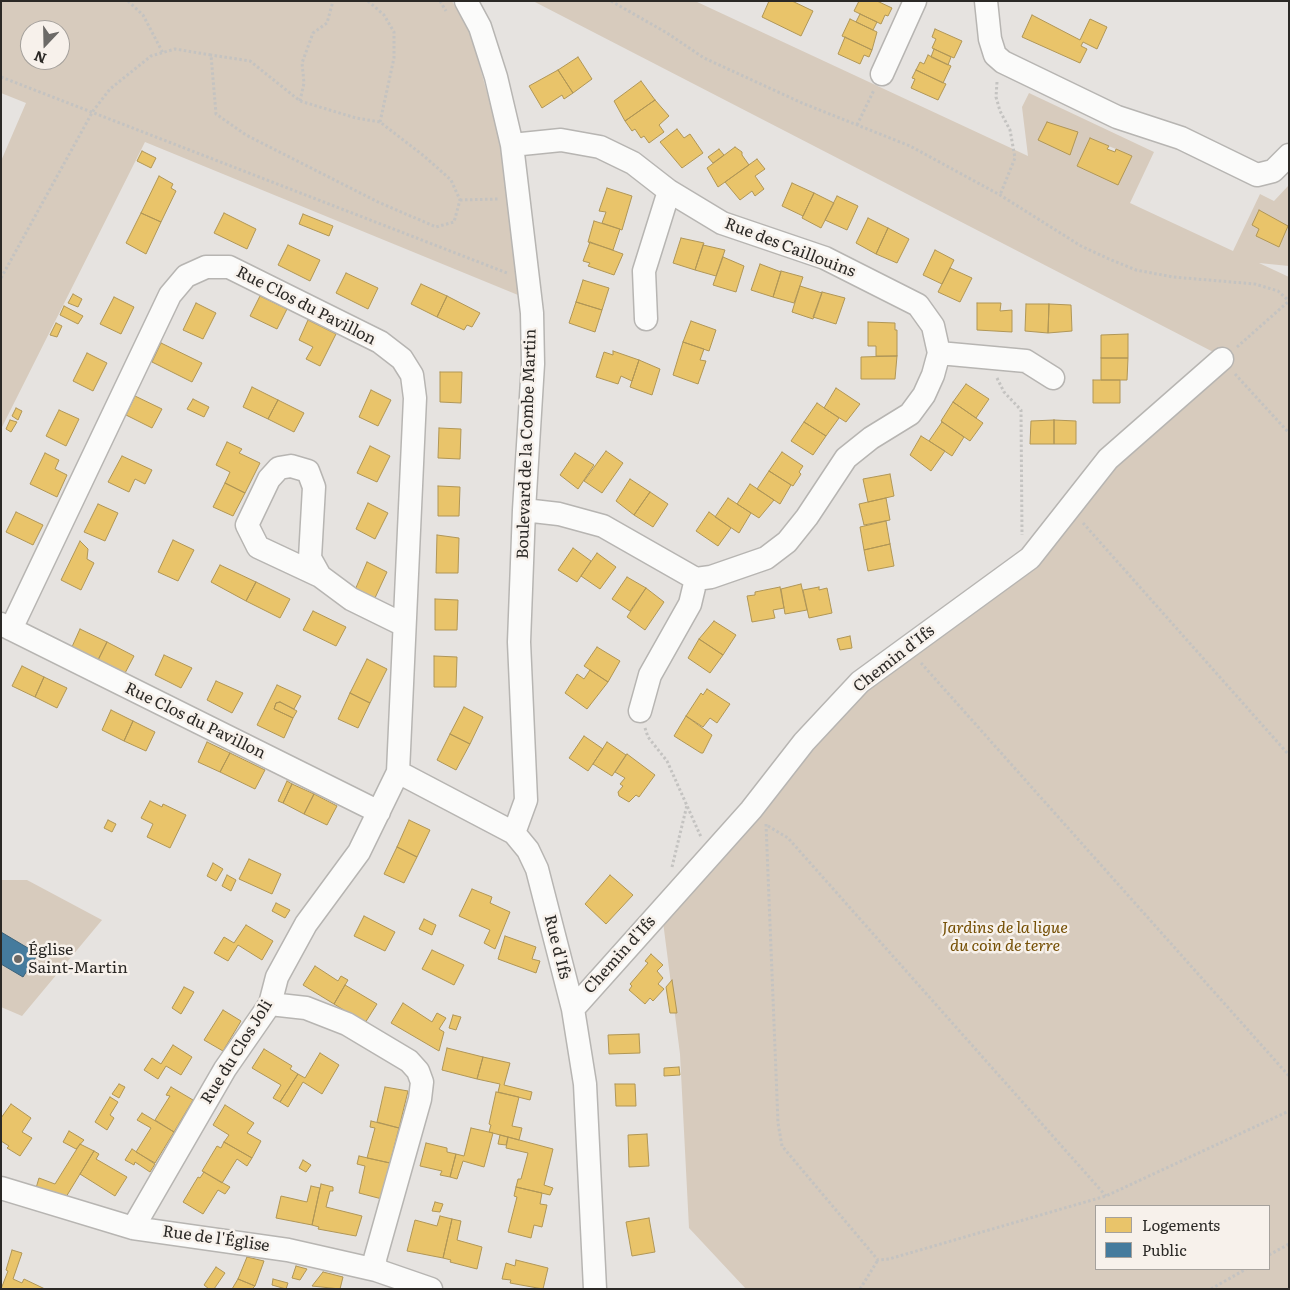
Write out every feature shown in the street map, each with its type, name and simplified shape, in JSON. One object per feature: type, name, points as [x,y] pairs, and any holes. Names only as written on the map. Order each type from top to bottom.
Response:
[{"type":"street","name":"Boulevard de la Combe Martin","points":[[466,1],[480,27],[496,77],[512,145],[532,313],[533,364],[524,510],[519,642],[526,800],[514,833]]},
{"type":"street","points":[[882,74],[915,1]]},
{"type":"street","points":[[986,1],[990,39],[995,55],[1003,62],[1117,117],[1181,138],[1257,175],[1273,171],[1289,155]]},
{"type":"street","name":"Rue des Caillouins","points":[[512,145],[562,140],[600,147],[633,163],[669,192],[722,223],[825,258],[918,305],[933,326],[939,353],[934,375],[924,395],[910,414],[871,438],[846,458],[807,517],[787,542],[766,558],[711,578],[696,579]]},
{"type":"street","points":[[646,319],[644,271],[669,192]]},
{"type":"street","name":"Rue Clos du Pavillon","points":[[379,812],[6,626],[170,295],[186,276],[206,267],[228,267],[380,342],[402,359],[412,375],[414,398],[398,772]]},
{"type":"street","points":[[939,353],[1026,360],[1053,378]]},
{"type":"street","name":"Chemin d'Ifs","points":[[573,1009],[751,810],[804,742],[854,688],[1022,565],[1108,459],[1222,359]]},
{"type":"street","points":[[320,576],[310,558],[314,487],[308,472],[291,466],[279,468],[269,479],[247,525],[258,547],[320,576],[351,599],[404,625]]},
{"type":"street","points":[[524,510],[559,514],[603,526],[696,579],[690,604],[650,675],[640,711]]},
{"type":"street","name":"Rue d'Ifs","points":[[398,772],[514,833],[528,850],[537,869],[573,1009],[585,1084],[595,1289]]},
{"type":"street","name":"Rue du Clos Joli","points":[[132,1228],[225,1069],[270,1004],[277,977],[306,924],[359,852],[398,772]]},
{"type":"street","points":[[270,1004],[306,1008],[347,1024],[408,1061],[418,1071],[422,1082],[420,1099],[375,1259],[376,1270]]},
{"type":"street","name":"Rue de l'Église","points":[[1,1188],[132,1228],[288,1250],[376,1270],[431,1289]]},
{"type":"path","points":[[128,1],[143,16],[163,53]]},
{"type":"path","points":[[300,101],[304,83],[302,62],[314,33],[327,23],[333,1]]},
{"type":"path","points":[[368,1],[384,15],[394,32],[394,58],[380,122]]},
{"type":"path","points":[[440,1],[449,16]]},
{"type":"path","points":[[611,1],[667,33],[704,58],[802,103],[910,146],[1000,194],[1082,246],[1136,270],[1173,277],[1255,284],[1278,291],[1289,301],[1222,359],[1289,433]]},
{"type":"path","points":[[1,278],[93,111],[110,89],[151,56],[175,49],[211,54],[250,61],[300,101],[340,114],[380,122],[424,156],[451,180],[460,200],[454,222],[436,227],[378,202],[246,135],[216,114],[211,54]]},
{"type":"path","points":[[1000,194],[1014,158],[1010,130],[1000,111],[996,97],[996,87],[1003,62]]},
{"type":"path","points":[[856,125],[882,74]]},
{"type":"path","points":[[1,77],[93,111],[509,274],[508,264]]},
{"type":"path","points":[[460,200],[502,198],[503,208]]},
{"type":"path","points":[[992,358],[995,374],[1004,392],[1021,410],[1022,565]]},
{"type":"path","points":[[1070,508],[1289,755]]},
{"type":"path","points":[[908,647],[1289,1076]]},
{"type":"path","points":[[640,711],[648,737],[667,761],[710,856]]},
{"type":"path","points":[[671,870],[687,804]]},
{"type":"path","points":[[751,810],[768,826],[788,838],[1106,1196]]},
{"type":"path","points":[[768,826],[778,1122],[782,1146],[878,1260]]},
{"type":"path","points":[[878,1260],[889,1259],[1106,1196],[1289,1111]]},
{"type":"path","points":[[1270,1255],[1289,1244]]},
{"type":"path","points":[[860,1289],[878,1260]]},
{"type":"path","points":[[1211,1289],[1244,1270]]},
{"type":"green space","points":[[1,1],[452,1],[471,35],[502,146],[518,295],[145,142],[1,429],[1,161],[26,103],[1,93]]},
{"type":"green space","name":"Jardins de la ligue du coin de terre","points":[[533,1],[695,1],[1028,156],[1022,107],[1029,93],[1154,152],[1130,203],[1233,251],[1260,194],[1274,201],[1289,185],[1289,266],[1259,263],[1289,277],[1289,1289],[746,1289],[689,1228],[680,1054],[662,914],[802,737],[1021,564],[1221,356]],"holes":[[[1090,138],[1132,156],[1118,184],[1077,166]]]},
{"type":"green space","points":[[1,880],[27,880],[102,920],[22,1016],[1,1007]]},
{"type":"building: Logements","points":[[769,1],[792,1],[813,11],[801,36],[762,17]]},
{"type":"building: Logements","points":[[859,1],[877,1],[892,8],[888,16],[885,15],[881,24],[854,11]]},
{"type":"building: Logements","points":[[860,14],[877,22],[873,30],[856,22]]},
{"type":"building: Logements","points":[[1032,15],[1080,40],[1090,19],[1107,27],[1097,49],[1083,42],[1081,46],[1087,49],[1080,63],[1022,37]]},
{"type":"building: Logements","points":[[850,19],[877,32],[872,50],[842,36]]},
{"type":"building: Logements","points":[[935,29],[962,41],[954,58],[932,48],[936,39],[932,37]]},
{"type":"building: Logements","points":[[845,37],[872,50],[869,57],[864,55],[860,64],[838,54]]},
{"type":"building: Logements","points":[[934,49],[951,57],[948,65],[931,57]]},
{"type":"building: Logements","points":[[928,55],[951,66],[943,83],[916,70],[920,62],[924,64]]},
{"type":"building: Logements","points":[[578,57],[592,79],[573,93],[558,70]]},
{"type":"building: Logements","points":[[558,70],[573,93],[564,99],[562,95],[542,108],[529,86]]},
{"type":"building: Logements","points":[[916,70],[946,84],[938,100],[911,88],[915,79],[912,78]]},
{"type":"building: Logements","points":[[641,81],[655,100],[625,121],[614,101]]},
{"type":"building: Logements","points":[[655,100],[669,116],[659,125],[664,132],[649,143],[644,136],[641,138],[635,129],[632,131],[625,121]]},
{"type":"building: Logements","points":[[1047,122],[1078,132],[1070,155],[1038,140]]},
{"type":"building: Logements","points":[[677,129],[684,138],[690,134],[703,153],[682,168],[660,142]]},
{"type":"building: Logements","points":[[1090,138],[1109,146],[1107,149],[1115,152],[1116,149],[1132,156],[1118,185],[1077,166]]},
{"type":"building: Logements","points":[[735,147],[742,152],[749,165],[718,187],[707,168]]},
{"type":"building: Logements","points":[[719,149],[724,155],[713,163],[708,157]]},
{"type":"building: Logements","points":[[142,151],[156,158],[151,168],[137,161]]},
{"type":"building: Logements","points":[[757,159],[765,169],[755,176],[764,189],[755,196],[752,191],[740,200],[725,182]]},
{"type":"building: Logements","points":[[159,176],[173,184],[171,188],[176,191],[161,222],[141,213]]},
{"type":"building: Logements","points":[[792,183],[814,193],[803,216],[782,206]]},
{"type":"building: Logements","points":[[607,188],[632,196],[622,230],[602,223],[606,212],[599,211]]},
{"type":"building: Logements","points":[[814,193],[834,203],[821,228],[802,218]]},
{"type":"building: Logements","points":[[837,196],[858,206],[847,230],[825,220]]},
{"type":"building: Logements","points":[[1259,210],[1288,226],[1279,247],[1256,236],[1259,229],[1252,225]]},
{"type":"building: Logements","points":[[141,213],[161,222],[146,254],[126,243]]},
{"type":"building: Logements","points":[[224,213],[256,229],[247,249],[214,233]]},
{"type":"building: Logements","points":[[303,214],[333,226],[329,236],[299,224]]},
{"type":"building: Logements","points":[[868,218],[888,228],[876,254],[856,243]]},
{"type":"building: Logements","points":[[594,221],[620,229],[613,250],[588,242]]},
{"type":"building: Logements","points":[[888,228],[909,239],[897,263],[876,254]]},
{"type":"building: Logements","points":[[681,238],[704,243],[695,270],[673,263]]},
{"type":"building: Logements","points":[[590,242],[623,254],[614,275],[588,266],[590,263],[583,261]]},
{"type":"building: Logements","points":[[288,245],[320,260],[310,281],[278,265]]},
{"type":"building: Logements","points":[[703,245],[725,250],[716,276],[695,270]]},
{"type":"building: Logements","points":[[935,250],[954,260],[942,284],[923,275]]},
{"type":"building: Logements","points":[[723,257],[744,266],[736,292],[713,285]]},
{"type":"building: Logements","points":[[760,264],[781,272],[773,297],[751,290]]},
{"type":"building: Logements","points":[[950,268],[972,278],[960,302],[938,292]]},
{"type":"building: Logements","points":[[781,271],[803,277],[794,303],[773,297]]},
{"type":"building: Logements","points":[[346,273],[378,288],[368,309],[336,293]]},
{"type":"building: Logements","points":[[583,280],[609,288],[602,310],[576,302]]},
{"type":"building: Logements","points":[[421,284],[447,296],[437,317],[411,304]]},
{"type":"building: Logements","points":[[800,286],[822,293],[813,319],[792,312]]},
{"type":"building: Logements","points":[[822,292],[845,298],[836,324],[813,317]]},
{"type":"building: Logements","points":[[73,294],[82,299],[78,307],[68,303]]},
{"type":"building: Logements","points":[[260,296],[287,309],[277,329],[250,316]]},
{"type":"building: Logements","points":[[447,296],[480,313],[472,327],[467,325],[464,330],[437,317]]},
{"type":"building: Logements","points":[[114,297],[134,307],[121,334],[100,324]]},
{"type":"building: Logements","points":[[576,302],[602,310],[595,332],[569,323]]},
{"type":"building: Logements","points":[[196,303],[216,313],[203,339],[183,330]]},
{"type":"building: Logements","points":[[977,303],[1001,303],[1000,311],[1012,310],[1012,332],[977,330]]},
{"type":"building: Logements","points":[[1026,304],[1049,304],[1048,333],[1025,331]]},
{"type":"building: Logements","points":[[1049,304],[1071,305],[1072,331],[1048,333]]},
{"type":"building: Logements","points":[[64,306],[83,316],[78,324],[60,315]]},
{"type":"building: Logements","points":[[308,320],[336,334],[320,366],[306,359],[313,347],[299,340]]},
{"type":"building: Logements","points":[[691,321],[716,330],[709,351],[683,342]]},
{"type":"building: Logements","points":[[868,322],[895,323],[895,330],[897,330],[897,356],[876,356],[876,346],[868,346]]},
{"type":"building: Logements","points":[[56,323],[62,326],[57,337],[50,335]]},
{"type":"building: Logements","points":[[1128,334],[1128,358],[1101,358],[1101,335]]},
{"type":"building: Logements","points":[[683,342],[704,349],[700,360],[706,361],[698,384],[673,375]]},
{"type":"building: Logements","points":[[161,343],[202,363],[192,382],[152,362]]},
{"type":"building: Logements","points":[[613,351],[639,360],[632,381],[621,376],[618,384],[596,377],[604,352],[613,355]]},
{"type":"building: Logements","points":[[87,353],[107,363],[93,391],[73,381]]},
{"type":"building: Logements","points":[[897,356],[895,379],[861,379],[861,357]]},
{"type":"building: Logements","points":[[1101,358],[1128,358],[1127,380],[1101,380]]},
{"type":"building: Logements","points":[[639,360],[660,369],[652,395],[630,387]]},
{"type":"building: Logements","points":[[440,372],[462,372],[461,403],[440,402]]},
{"type":"building: Logements","points":[[1093,380],[1120,380],[1120,403],[1093,403]]},
{"type":"building: Logements","points":[[966,384],[989,399],[976,418],[953,402]]},
{"type":"building: Logements","points":[[252,387],[278,400],[268,419],[243,407]]},
{"type":"building: Logements","points":[[836,388],[860,404],[846,422],[824,408]]},
{"type":"building: Logements","points":[[371,390],[391,400],[378,426],[359,417]]},
{"type":"building: Logements","points":[[135,396],[162,409],[152,428],[126,415]]},
{"type":"building: Logements","points":[[193,399],[209,407],[204,417],[187,409]]},
{"type":"building: Logements","points":[[278,400],[304,413],[294,432],[268,419]]},
{"type":"building: Logements","points":[[953,402],[983,423],[970,441],[941,421]]},
{"type":"building: Logements","points":[[817,403],[839,418],[826,436],[804,422]]},
{"type":"building: Logements","points":[[16,408],[22,411],[18,420],[12,416]]},
{"type":"building: Logements","points":[[59,410],[79,419],[66,446],[46,436]]},
{"type":"building: Logements","points":[[10,420],[17,422],[11,432],[6,429]]},
{"type":"building: Logements","points":[[1054,420],[1076,421],[1076,444],[1054,444]]},
{"type":"building: Logements","points":[[1054,420],[1054,444],[1030,444],[1031,421]]},
{"type":"building: Logements","points":[[804,422],[826,436],[813,455],[791,441]]},
{"type":"building: Logements","points":[[942,422],[964,437],[952,456],[929,441]]},
{"type":"building: Logements","points":[[439,428],[461,429],[460,459],[438,458]]},
{"type":"building: Logements","points":[[921,436],[945,451],[931,471],[910,455]]},
{"type":"building: Logements","points":[[227,442],[242,449],[239,453],[260,463],[245,493],[225,483],[230,472],[216,465]]},
{"type":"building: Logements","points":[[370,446],[390,456],[377,482],[357,473]]},
{"type":"building: Logements","points":[[606,451],[623,463],[602,493],[584,481]]},
{"type":"building: Logements","points":[[782,452],[803,466],[799,472],[801,474],[793,486],[769,471]]},
{"type":"building: Logements","points":[[45,453],[59,460],[55,469],[67,475],[57,497],[30,484]]},
{"type":"building: Logements","points":[[575,453],[594,465],[578,489],[560,475]]},
{"type":"building: Logements","points":[[122,456],[152,470],[145,484],[135,479],[129,492],[108,482]]},
{"type":"building: Logements","points":[[769,471],[791,485],[780,504],[757,489]]},
{"type":"building: Logements","points":[[890,474],[894,496],[868,502],[863,479]]},
{"type":"building: Logements","points":[[630,479],[650,492],[634,515],[616,501]]},
{"type":"building: Logements","points":[[225,483],[245,493],[233,516],[213,507]]},
{"type":"building: Logements","points":[[750,484],[774,500],[759,518],[737,504]]},
{"type":"building: Logements","points":[[438,486],[460,487],[459,516],[438,516]]},
{"type":"building: Logements","points":[[650,492],[668,504],[653,527],[634,515]]},
{"type":"building: Logements","points":[[728,498],[751,513],[739,533],[715,517]]},
{"type":"building: Logements","points":[[886,498],[890,520],[864,525],[859,504]]},
{"type":"building: Logements","points":[[368,503],[388,513],[375,539],[356,529]]},
{"type":"building: Logements","points":[[98,504],[118,513],[105,541],[84,532]]},
{"type":"building: Logements","points":[[16,512],[43,525],[33,545],[6,532]]},
{"type":"building: Logements","points":[[709,512],[731,528],[718,546],[696,531]]},
{"type":"building: Logements","points":[[886,521],[890,544],[864,550],[860,527]]},
{"type":"building: Logements","points":[[437,535],[459,538],[458,573],[436,573]]},
{"type":"building: Logements","points":[[173,540],[194,550],[178,581],[158,572]]},
{"type":"building: Logements","points":[[80,541],[88,549],[87,559],[94,563],[81,590],[61,580]]},
{"type":"building: Logements","points":[[890,544],[894,566],[868,571],[864,550]]},
{"type":"building: Logements","points":[[573,548],[591,561],[577,582],[558,570]]},
{"type":"building: Logements","points":[[597,553],[616,567],[600,589],[581,576]]},
{"type":"building: Logements","points":[[367,562],[387,572],[374,600],[355,590]]},
{"type":"building: Logements","points":[[220,565],[256,582],[246,601],[211,582]]},
{"type":"building: Logements","points":[[627,577],[646,588],[630,611],[612,599]]},
{"type":"building: Logements","points":[[256,582],[290,599],[280,618],[246,601]]},
{"type":"building: Logements","points":[[801,584],[807,610],[785,614],[781,589]]},
{"type":"building: Logements","points":[[780,587],[784,608],[773,610],[775,618],[752,622],[747,596],[755,595],[755,592]]},
{"type":"building: Logements","points":[[819,587],[819,590],[827,588],[832,613],[809,618],[803,590]]},
{"type":"building: Logements","points":[[646,588],[664,602],[645,630],[627,617]]},
{"type":"building: Logements","points":[[435,599],[458,600],[457,630],[435,630]]},
{"type":"building: Logements","points":[[313,611],[346,627],[336,646],[303,630]]},
{"type":"building: Logements","points":[[714,621],[736,635],[723,655],[699,639]]},
{"type":"building: Logements","points":[[80,629],[107,642],[97,662],[71,649]]},
{"type":"building: Logements","points":[[850,636],[852,648],[840,650],[837,639]]},
{"type":"building: Logements","points":[[699,639],[723,655],[710,673],[688,658]]},
{"type":"building: Logements","points":[[107,642],[134,656],[124,675],[97,662]]},
{"type":"building: Logements","points":[[597,647],[620,661],[608,682],[584,666]]},
{"type":"building: Logements","points":[[164,655],[192,668],[181,688],[155,675]]},
{"type":"building: Logements","points":[[434,656],[457,657],[456,687],[434,687]]},
{"type":"building: Logements","points":[[367,659],[387,669],[370,703],[350,693]]},
{"type":"building: Logements","points":[[22,666],[44,677],[35,697],[12,686]]},
{"type":"building: Logements","points":[[590,670],[608,682],[587,709],[565,693],[577,674],[584,679]]},
{"type":"building: Logements","points":[[44,677],[67,688],[57,708],[35,697]]},
{"type":"building: Logements","points":[[216,681],[243,693],[232,713],[207,700]]},
{"type":"building: Logements","points":[[277,685],[301,696],[294,709],[280,702],[276,703],[274,709],[293,718],[284,738],[257,725]]},
{"type":"building: Logements","points":[[707,689],[730,704],[717,723],[710,718],[703,727],[686,716],[701,693],[703,695]]},
{"type":"building: Logements","points":[[350,693],[370,703],[358,728],[338,719]]},
{"type":"building: Logements","points":[[280,702],[297,711],[293,718],[274,709],[276,703]]},
{"type":"building: Logements","points":[[464,707],[483,717],[470,744],[450,734]]},
{"type":"building: Logements","points":[[111,710],[133,721],[124,741],[102,730]]},
{"type":"building: Logements","points":[[686,716],[712,735],[703,753],[674,736]]},
{"type":"building: Logements","points":[[133,721],[155,732],[146,751],[124,741]]},
{"type":"building: Logements","points":[[450,734],[470,744],[456,770],[437,760]]},
{"type":"building: Logements","points":[[584,736],[603,749],[588,771],[569,758]]},
{"type":"building: Logements","points":[[207,742],[230,753],[220,772],[198,762]]},
{"type":"building: Logements","points":[[607,742],[626,755],[612,776],[593,764]]},
{"type":"building: Logements","points":[[230,753],[265,770],[255,789],[220,772]]},
{"type":"building: Logements","points":[[627,754],[655,775],[639,797],[636,795],[629,802],[619,796],[618,792],[623,786],[620,784],[625,778],[615,772]]},
{"type":"building: Logements","points":[[287,781],[292,784],[283,803],[278,801]]},
{"type":"building: Logements","points":[[292,784],[314,794],[304,814],[283,803]]},
{"type":"building: Logements","points":[[314,794],[337,806],[327,825],[304,814]]},
{"type":"building: Logements","points":[[150,801],[162,807],[163,804],[186,815],[170,848],[147,837],[153,824],[141,818]]},
{"type":"building: Logements","points":[[108,820],[116,824],[112,832],[104,828]]},
{"type":"building: Logements","points":[[409,820],[430,830],[417,857],[397,847]]},
{"type":"building: Logements","points":[[397,847],[417,857],[404,883],[384,874]]},
{"type":"building: Logements","points":[[249,859],[281,874],[272,894],[239,879]]},
{"type":"building: Logements","points":[[213,863],[223,869],[216,881],[207,876]]},
{"type":"building: Logements","points":[[227,875],[236,880],[231,891],[222,886]]},
{"type":"building: Logements","points":[[610,875],[633,895],[606,924],[585,904]]},
{"type":"building: Logements","points":[[472,889],[492,897],[490,903],[510,912],[495,949],[484,943],[490,930],[459,916]]},
{"type":"building: Logements","points":[[276,903],[290,910],[285,918],[272,911]]},
{"type":"building: Logements","points":[[364,916],[395,932],[385,951],[354,936]]},
{"type":"building: Logements","points":[[424,919],[436,925],[432,935],[419,929]]},
{"type":"building: Logements","points":[[246,925],[273,941],[262,960],[238,945],[228,961],[214,953],[224,937],[234,943]]},
{"type":"building: Logements","points":[[505,936],[536,947],[532,959],[540,961],[536,973],[498,959]]},
{"type":"building: Logements","points":[[432,950],[464,965],[454,985],[422,969]]},
{"type":"building: Logements","points":[[651,954],[663,965],[657,971],[663,978],[658,984],[664,989],[653,1001],[650,998],[645,1004],[629,990],[632,986],[630,984],[648,963],[645,961]]},
{"type":"building: Logements","points":[[315,966],[338,981],[341,976],[348,980],[334,1004],[303,985]]},
{"type":"building: Logements","points":[[672,980],[677,1013],[670,1013],[666,987]]},
{"type":"building: Logements","points":[[345,985],[377,1004],[365,1023],[334,1004]]},
{"type":"building: Logements","points":[[184,987],[194,992],[181,1014],[172,1008]]},
{"type":"building: Logements","points":[[403,1003],[432,1022],[437,1013],[446,1018],[439,1029],[444,1032],[439,1051],[391,1023]]},
{"type":"building: Logements","points":[[223,1010],[241,1021],[223,1051],[204,1040]]},
{"type":"building: Logements","points":[[453,1015],[461,1017],[456,1030],[449,1028]]},
{"type":"building: Logements","points":[[639,1034],[640,1053],[609,1054],[608,1035]]},
{"type":"building: Logements","points":[[173,1045],[192,1057],[181,1075],[166,1066],[158,1079],[144,1070],[152,1058],[161,1064]]},
{"type":"building: Logements","points":[[447,1048],[483,1057],[477,1079],[442,1070]]},
{"type":"building: Logements","points":[[264,1049],[292,1066],[290,1069],[298,1074],[280,1102],[273,1098],[281,1085],[252,1068]]},
{"type":"building: Logements","points":[[320,1053],[339,1065],[322,1094],[303,1082],[288,1107],[280,1102],[298,1074],[305,1078]]},
{"type":"building: Logements","points":[[483,1057],[510,1063],[504,1085],[532,1092],[530,1100],[498,1092],[500,1084],[477,1079]]},
{"type":"building: Logements","points":[[679,1067],[680,1075],[664,1076],[664,1068]]},
{"type":"building: Logements","points":[[119,1084],[125,1087],[119,1098],[112,1094]]},
{"type":"building: Logements","points":[[615,1084],[635,1084],[636,1106],[616,1106]]},
{"type":"building: Logements","points":[[171,1087],[193,1100],[174,1132],[155,1120],[170,1096],[166,1095]]},
{"type":"building: Logements","points":[[385,1087],[408,1091],[399,1128],[377,1122]]},
{"type":"building: Logements","points":[[496,1092],[519,1097],[512,1126],[522,1128],[519,1140],[489,1132]]},
{"type":"building: Logements","points":[[110,1097],[118,1102],[110,1115],[114,1118],[107,1130],[95,1122]]},
{"type":"building: Logements","points":[[11,1104],[31,1118],[22,1132],[32,1138],[20,1156],[7,1148],[9,1146],[1,1141],[1,1118]]},
{"type":"building: Logements","points":[[225,1105],[254,1123],[247,1133],[261,1141],[252,1158],[224,1142],[229,1135],[213,1125]]},
{"type":"building: Logements","points":[[142,1113],[174,1132],[155,1163],[136,1152],[151,1128],[137,1120]]},
{"type":"building: Logements","points":[[371,1121],[399,1128],[390,1163],[367,1158],[375,1128],[370,1127]]},
{"type":"building: Logements","points":[[471,1128],[493,1133],[484,1167],[463,1161],[457,1179],[450,1177],[456,1154],[464,1156]]},
{"type":"building: Logements","points":[[69,1131],[84,1140],[76,1149],[63,1142]]},
{"type":"building: Logements","points":[[647,1134],[649,1166],[629,1167],[628,1135]]},
{"type":"building: Logements","points":[[500,1135],[508,1137],[506,1145],[498,1144]]},
{"type":"building: Logements","points":[[508,1137],[553,1149],[544,1185],[553,1188],[550,1195],[516,1187],[518,1179],[521,1179],[528,1153],[506,1148]]},
{"type":"building: Logements","points":[[224,1142],[252,1158],[247,1166],[237,1159],[222,1183],[202,1171],[217,1146],[221,1148]]},
{"type":"building: Logements","points":[[426,1143],[447,1148],[447,1152],[456,1154],[450,1177],[440,1175],[442,1171],[420,1166]]},
{"type":"building: Logements","points":[[80,1144],[94,1151],[66,1197],[36,1188],[39,1178],[55,1184]]},
{"type":"building: Logements","points":[[132,1149],[155,1164],[150,1172],[135,1162],[134,1165],[125,1160]]},
{"type":"building: Logements","points":[[94,1151],[99,1154],[96,1159],[127,1177],[115,1196],[80,1174]]},
{"type":"building: Logements","points":[[359,1156],[390,1163],[382,1199],[359,1193],[365,1166],[357,1164]]},
{"type":"building: Logements","points":[[303,1160],[311,1165],[306,1172],[299,1168]]},
{"type":"building: Logements","points":[[204,1172],[230,1187],[225,1194],[218,1190],[203,1214],[183,1202],[198,1177],[200,1178]]},
{"type":"building: Logements","points":[[321,1184],[333,1187],[333,1191],[330,1191],[326,1207],[362,1216],[356,1236],[318,1229],[319,1227],[312,1225]]},
{"type":"building: Logements","points":[[311,1186],[320,1188],[312,1225],[276,1218],[281,1196],[307,1202]]},
{"type":"building: Logements","points":[[516,1187],[542,1193],[540,1204],[547,1205],[542,1227],[534,1225],[531,1238],[508,1232],[517,1197],[514,1196]]},
{"type":"building: Logements","points":[[435,1202],[443,1204],[440,1212],[432,1211]]},
{"type":"building: Logements","points":[[440,1216],[452,1219],[443,1258],[407,1251],[415,1220],[437,1226]]},
{"type":"building: Logements","points":[[649,1218],[655,1252],[632,1256],[626,1222]]},
{"type":"building: Logements","points":[[452,1219],[461,1221],[457,1240],[482,1247],[477,1269],[450,1262],[451,1260],[443,1258]]},
{"type":"building: Logements","points":[[12,1250],[22,1253],[13,1279],[22,1283],[24,1279],[45,1289],[1,1289],[8,1271],[6,1270]]},
{"type":"building: Logements","points":[[247,1257],[264,1261],[255,1286],[238,1279]]},
{"type":"building: Logements","points":[[516,1260],[548,1268],[543,1289],[510,1283],[511,1280],[502,1279],[506,1263],[515,1266]]},
{"type":"building: Logements","points":[[296,1266],[307,1269],[300,1280],[292,1278]]},
{"type":"building: Logements","points":[[216,1267],[225,1273],[214,1289],[209,1289],[204,1285]]},
{"type":"building: Logements","points":[[323,1272],[343,1277],[340,1289],[312,1286]]},
{"type":"building: Logements","points":[[238,1279],[255,1286],[252,1289],[232,1289]]},
{"type":"building: Logements","points":[[273,1279],[288,1283],[286,1289],[272,1285]]},
{"type":"building: Public","name":"Église Saint-Martin","points":[[1,932],[38,954],[23,977],[1,964]]},
{"type":"place","name":"Église Saint-Martin","points":[[18,959]]}]
